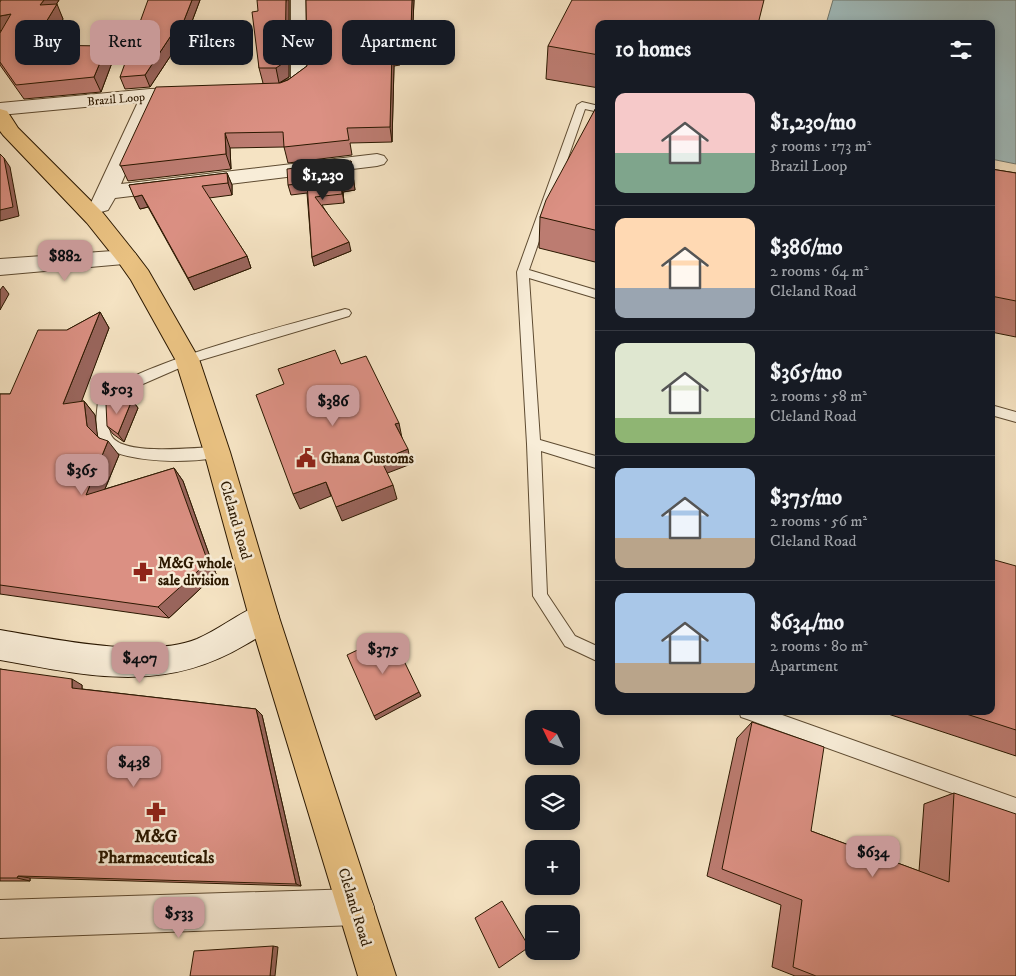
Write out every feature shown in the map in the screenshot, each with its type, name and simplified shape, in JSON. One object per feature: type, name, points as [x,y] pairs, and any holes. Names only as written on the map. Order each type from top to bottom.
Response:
[{"type":"main road","name":"Cleland Road","points":[[0,115],[10,131],[95,218],[127,258],[140,276],[186,359],[217,452],[264,617],[377,976]]},
{"type":"street","points":[[253,93],[284,90],[300,80],[299,0]]},
{"type":"street","name":"Brazil Loop","points":[[0,109],[150,96],[208,94]]},
{"type":"street","points":[[95,218],[150,96]]},
{"type":"street","points":[[107,192],[377,160]]},
{"type":"street","points":[[0,268],[127,258]]},
{"type":"street","points":[[0,646],[83,659],[150,661],[195,655],[264,617]]},
{"type":"street","points":[[0,919],[356,907]]},
{"type":"lane","points":[[595,108],[582,106],[523,272],[534,444],[540,596],[570,640],[595,653]]},
{"type":"lane","points":[[523,272],[595,294]]},
{"type":"lane","points":[[217,452],[129,454],[113,448],[105,438],[104,401],[116,391],[186,359],[345,313]]},
{"type":"lane","points":[[995,411],[1016,418]]},
{"type":"lane","points":[[534,444],[595,461]]},
{"type":"lane","points":[[759,715],[1016,808]]},
{"type":"water","points":[[833,0],[1016,0],[1016,164],[995,160],[995,20],[827,20]]},
{"type":"building","points":[[1,0],[44,0],[40,5],[57,4],[47,20],[15,20],[15,65],[80,65],[80,46],[90,46],[90,65],[99,65],[94,77],[16,85],[0,62],[0,33],[11,14],[0,16]]},
{"type":"building","points":[[148,0],[192,0],[184,20],[170,20],[170,37],[160,52],[160,20],[141,20]]},
{"type":"building","points":[[257,0],[286,0],[286,20],[263,20],[263,65],[280,65],[276,68],[259,68],[252,12],[258,11]]},
{"type":"building","points":[[306,0],[412,0],[411,20],[342,20],[342,65],[392,65],[390,127],[347,128],[349,140],[284,147],[283,132],[225,133],[226,154],[120,166],[156,87],[280,83],[288,80],[307,65],[332,65],[332,20],[306,20]]},
{"type":"building","points":[[572,0],[764,0],[759,20],[595,20],[595,54],[548,46]]},
{"type":"building","points":[[124,65],[152,65],[145,75],[120,77]]},
{"type":"building","points":[[595,109],[595,230],[540,217],[546,200]]},
{"type":"building","points":[[0,154],[4,158],[13,207],[0,210]]},
{"type":"building","points":[[351,161],[353,181],[341,183],[342,194],[315,197],[349,242],[312,257],[307,183],[288,185],[287,169]]},
{"type":"building","points":[[995,170],[1016,173],[1016,301],[995,297]]},
{"type":"building","points":[[227,173],[228,183],[202,186],[247,256],[188,278],[142,195],[134,197],[129,185]]},
{"type":"building","points":[[100,312],[63,404],[84,401],[87,426],[99,438],[108,441],[86,495],[174,468],[208,562],[158,607],[0,585],[0,394],[10,394],[38,330],[67,330]]},
{"type":"building","points":[[335,350],[341,364],[366,356],[399,423],[395,424],[408,449],[381,460],[393,485],[336,507],[326,482],[293,494],[256,395],[284,384],[278,369]]},
{"type":"building","points":[[132,400],[118,434],[107,426],[106,404]]},
{"type":"building","points":[[995,560],[1016,566],[1016,730],[969,715],[995,715]]},
{"type":"building","points":[[391,634],[419,692],[374,716],[347,655]]},
{"type":"building","points":[[0,669],[72,679],[72,688],[256,709],[296,884],[18,876],[17,878],[0,878]]},
{"type":"building","points":[[752,722],[824,747],[811,831],[949,882],[954,793],[1016,814],[1016,976],[816,976],[793,967],[802,900],[722,869]]},
{"type":"building","points":[[502,901],[525,940],[525,950],[499,968],[475,918]]},
{"type":"building","points":[[273,946],[270,976],[190,976],[194,951]]},
{"type":"place","name":"Ghana Customs","points":[[306,458]]},
{"type":"place","name":"M&G whole sale division","points":[[143,572]]},
{"type":"place","name":"M&G Pharmaceuticals","points":[[156,812]]}]
